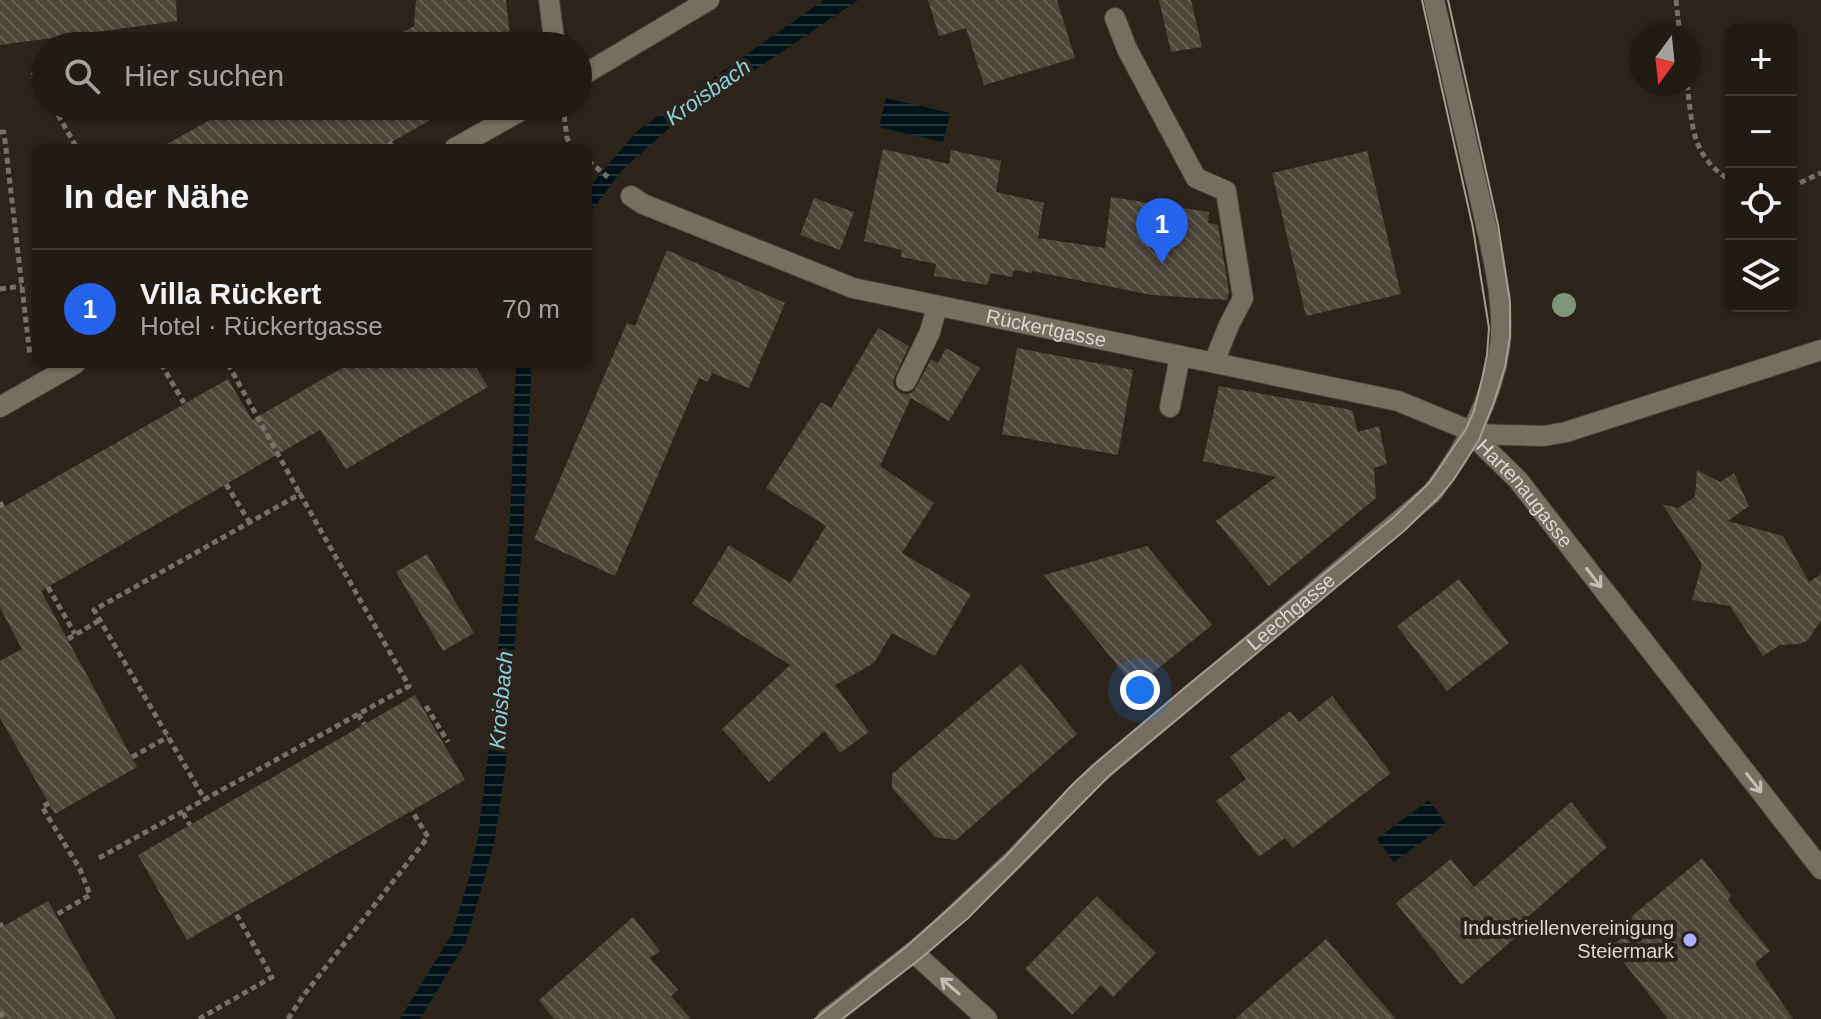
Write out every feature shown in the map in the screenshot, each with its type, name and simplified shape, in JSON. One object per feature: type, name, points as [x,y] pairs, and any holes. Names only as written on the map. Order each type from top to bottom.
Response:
[{"type":"street","points":[[549,0],[553,32]]},
{"type":"street","points":[[592,70],[709,0]]},
{"type":"street","name":"Hartenaugasse","points":[[1434,0],[1486,225],[1501,319],[1500,345],[1493,376],[1472,434],[1518,480],[1821,869]]},
{"type":"street","points":[[1115,18],[1127,49],[1196,178],[1226,191],[1243,298],[1214,362]]},
{"type":"street","points":[[462,144],[504,120]]},
{"type":"street","name":"Rückertgasse","points":[[631,196],[643,204],[853,288],[1398,401],[1454,423],[1472,434]]},
{"type":"street","points":[[906,381],[930,332],[937,306]]},
{"type":"street","points":[[1472,434],[1544,436],[1566,432],[1821,350]]},
{"type":"street","points":[[1170,407],[1180,356]]},
{"type":"street","points":[[0,407],[68,368]]},
{"type":"street","name":"Leechgasse","points":[[827,1019],[913,952],[1013,860],[1096,775],[1432,493],[1472,434]]},
{"type":"street","points":[[913,952],[987,1019]]},
{"type":"path","points":[[1676,0],[1679,24]]},
{"type":"path","points":[[1689,96],[1694,137],[1702,155],[1725,176]]},
{"type":"path","points":[[61,120],[75,144]]},
{"type":"path","points":[[565,120],[570,144]]},
{"type":"path","points":[[0,132],[4,132],[30,357]]},
{"type":"path","points":[[1797,184],[1821,173]]},
{"type":"path","points":[[0,289],[22,286]]},
{"type":"path","points":[[163,368],[184,403]]},
{"type":"path","points":[[99,858],[409,686],[230,368]]},
{"type":"path","points":[[226,484],[250,523]]},
{"type":"path","points":[[205,800],[94,610],[300,494]]},
{"type":"path","points":[[48,587],[75,634]]},
{"type":"path","points":[[68,639],[100,620]]},
{"type":"path","points":[[426,706],[448,742]]},
{"type":"path","points":[[358,714],[364,724]]},
{"type":"path","points":[[132,757],[168,737]]},
{"type":"path","points":[[49,803],[42,807],[80,869],[90,895],[56,915]]},
{"type":"path","points":[[288,1019],[428,837],[412,811]]},
{"type":"path","points":[[183,813],[190,825]]},
{"type":"path","points":[[199,1019],[272,977],[235,912]]},
{"type":"path","points":[[0,1012],[4,1019]]},
{"type":"water","name":"Kroisbach","points":[[824,0],[858,0],[668,129],[622,170],[592,210],[592,184],[636,132]]},
{"type":"water","points":[[886,98],[950,113],[943,142],[879,127]]},
{"type":"water","name":"Kroisbach","points":[[516,368],[531,368],[506,763],[494,844],[466,942],[420,1019],[400,1019],[452,934],[469,878],[478,837],[490,739],[510,521]]},
{"type":"water","points":[[1429,800],[1446,824],[1394,862],[1377,839]]},
{"type":"building","points":[[0,0],[176,0],[177,21],[96,32],[32,32],[32,41],[0,45]]},
{"type":"building","points":[[416,0],[506,0],[509,32],[403,32],[414,26]]},
{"type":"building","points":[[928,0],[1057,0],[1075,58],[984,85],[966,28],[939,36]]},
{"type":"building","points":[[1159,0],[1191,0],[1202,47],[1171,52]]},
{"type":"building","points":[[210,120],[430,120],[388,144],[167,144]]},
{"type":"building","points":[[883,149],[949,164],[951,150],[1001,161],[996,192],[1044,203],[1038,238],[1105,248],[1111,197],[1209,212],[1208,223],[1218,225],[1229,291],[1227,300],[1152,295],[1032,271],[1014,270],[1012,277],[991,273],[987,285],[934,276],[936,264],[901,257],[902,250],[864,241]]},
{"type":"building","points":[[1367,151],[1401,294],[1306,316],[1272,173]]},
{"type":"building","points":[[814,198],[854,212],[840,250],[800,235]]},
{"type":"building","points":[[667,250],[785,303],[749,388],[712,373],[708,382],[699,378],[615,576],[534,539],[627,323],[635,326]]},
{"type":"building","points":[[878,328],[909,346],[893,381],[901,393],[914,391],[931,359],[938,363],[946,348],[980,368],[949,421],[911,398],[880,466],[934,503],[902,553],[971,594],[935,656],[892,633],[874,663],[835,685],[869,732],[840,753],[824,731],[769,782],[722,729],[790,665],[692,604],[729,545],[790,583],[826,526],[766,488],[821,402],[831,408]]},
{"type":"building","points":[[1017,348],[1133,370],[1118,455],[1002,434]]},
{"type":"building","points":[[342,368],[476,368],[488,387],[346,469],[320,430],[41,591],[137,767],[55,814],[0,718],[0,661],[22,649],[0,608],[0,509],[228,379],[252,420]]},
{"type":"building","points":[[1219,386],[1352,410],[1358,432],[1379,426],[1387,464],[1374,468],[1376,498],[1269,586],[1216,521],[1276,477],[1203,461]]},
{"type":"building","points":[[1697,470],[1720,482],[1734,473],[1749,506],[1728,521],[1783,536],[1809,582],[1821,574],[1821,620],[1808,640],[1800,644],[1780,645],[1763,656],[1730,606],[1692,600],[1702,564],[1662,504],[1678,508],[1695,497]]},
{"type":"building","points":[[1147,546],[1212,625],[1135,687],[1044,575]]},
{"type":"building","points":[[427,554],[474,633],[443,651],[396,572]]},
{"type":"building","points":[[1459,579],[1509,643],[1447,691],[1397,626]]},
{"type":"building","points":[[1021,664],[1077,734],[956,840],[935,837],[892,788],[892,774]]},
{"type":"building","points":[[415,695],[465,780],[187,940],[138,855]]},
{"type":"building","points":[[1332,696],[1391,773],[1293,848],[1285,838],[1259,857],[1216,801],[1246,779],[1230,757],[1290,711],[1299,722]]},
{"type":"building","points":[[1571,802],[1607,847],[1512,931],[1516,937],[1461,985],[1396,903],[1451,859],[1474,887]]},
{"type":"building","name":"Industriellenvereinigung Steiermark","points":[[1702,858],[1731,895],[1728,900],[1770,951],[1755,963],[1793,1019],[1668,1019],[1611,946],[1626,935],[1620,926]]},
{"type":"building","points":[[1097,896],[1156,953],[1113,997],[1101,985],[1072,1015],[1025,969]]},
{"type":"building","points":[[48,901],[116,1019],[0,1019],[0,928]]},
{"type":"building","points":[[633,917],[660,951],[650,958],[678,990],[671,996],[691,1019],[554,1019],[539,1000]]},
{"type":"building","points":[[1326,939],[1396,1019],[1235,1019]]},
{"type":"tram line","points":[[815,1019],[906,947],[953,905],[1006,856],[1097,762],[1394,517],[1430,482],[1466,429],[1483,375],[1489,328],[1473,228],[1422,0]]},
{"type":"tram line","points":[[842,1019],[968,918],[1110,775],[1405,530],[1442,494],[1479,440],[1505,367],[1510,336],[1510,302],[1498,225],[1448,0]]},
{"type":"place","name":"Villa Rückert","points":[[1162,264]]},
{"type":"place","name":"Industriellenvereinigung Steiermark","points":[[1690,940]]}]
